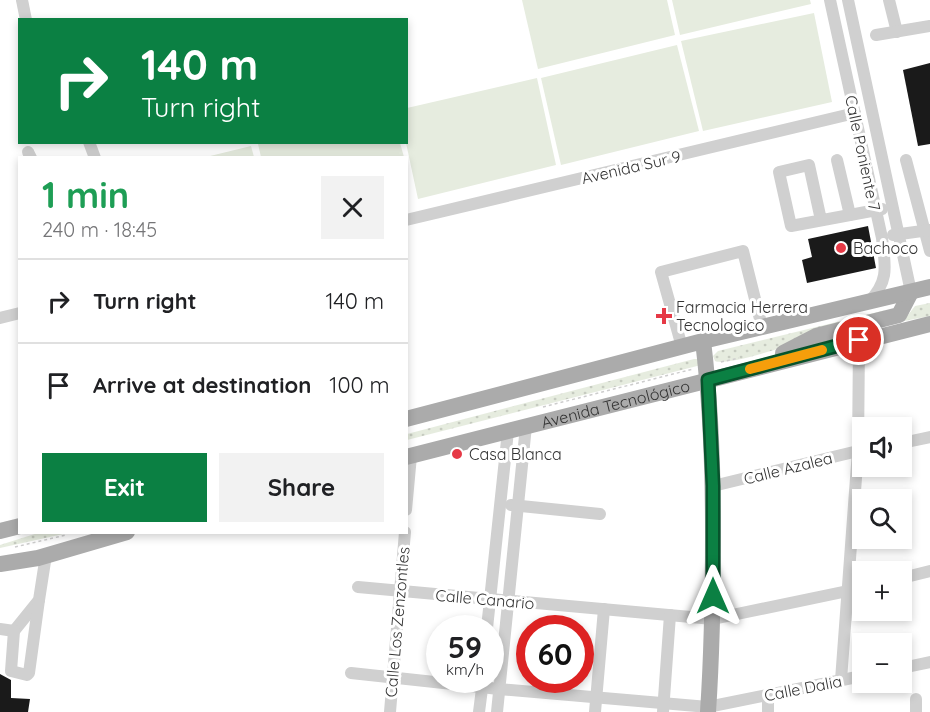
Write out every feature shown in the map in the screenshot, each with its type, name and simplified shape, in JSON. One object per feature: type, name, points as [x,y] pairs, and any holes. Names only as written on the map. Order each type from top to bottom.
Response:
[{"type":"main road","points":[[408,418],[703,341],[930,287]]},
{"type":"main road","points":[[753,368],[816,336],[898,315],[912,292]]},
{"type":"main road","name":"Avenida Tecnológico","points":[[409,456],[859,340],[930,324]]},
{"type":"main road","points":[[703,341],[708,380],[713,486],[713,618],[708,709]]},
{"type":"main road","points":[[0,520],[18,516]]},
{"type":"main road","points":[[0,531],[18,526]]},
{"type":"main road","points":[[5,553],[99,534]]},
{"type":"main road","points":[[0,564],[46,555],[120,534]]},
{"type":"street","points":[[22,0],[26,18]]},
{"type":"street","name":"Calle Poniente 7","points":[[830,0],[882,237],[886,273],[878,292],[870,302]]},
{"type":"street","name":"Calle Poniente 7","points":[[848,0],[912,292]]},
{"type":"street","points":[[889,0],[897,32]]},
{"type":"street","points":[[876,35],[930,26]]},
{"type":"street","name":"Avenida Sur 9","points":[[408,220],[855,113]]},
{"type":"street","points":[[837,160],[850,215]]},
{"type":"street","points":[[906,160],[927,230],[930,251]]},
{"type":"street","points":[[821,220],[809,165],[779,172],[791,226],[876,211],[892,205]]},
{"type":"street","points":[[882,237],[927,230]]},
{"type":"street","points":[[682,347],[661,273],[743,250],[762,327]]},
{"type":"street","points":[[0,318],[18,314]]},
{"type":"street","points":[[859,340],[860,417]]},
{"type":"street","points":[[504,635],[526,426]]},
{"type":"street","points":[[489,615],[508,431]]},
{"type":"street","points":[[912,441],[930,437]]},
{"type":"street","name":"Calle Azalea","points":[[713,486],[852,453]]},
{"type":"street","points":[[408,474],[409,456]]},
{"type":"street","points":[[841,680],[846,592],[857,477]]},
{"type":"street","points":[[500,504],[600,514]]},
{"type":"street","name":"Calle Los Zenzontles","points":[[390,712],[405,534]]},
{"type":"street","points":[[39,600],[14,631],[11,671],[27,675],[29,673],[46,555]]},
{"type":"street","points":[[912,576],[930,571]]},
{"type":"street","name":"Calle Canario","points":[[358,587],[507,602],[713,618],[852,590]]},
{"type":"street","points":[[595,712],[604,609]]},
{"type":"street","points":[[664,707],[670,615]]},
{"type":"street","points":[[0,630],[14,631]]},
{"type":"street","points":[[912,666],[930,662]]},
{"type":"street","name":"Calle Dalia","points":[[351,673],[426,679]]},
{"type":"street","name":"Calle Dalia","points":[[504,689],[596,696],[664,707],[708,709],[768,694],[852,678]]},
{"type":"street","points":[[479,712],[481,693]]},
{"type":"street","points":[[497,712],[499,693]]},
{"type":"street","points":[[768,694],[768,712]]},
{"type":"path","points":[[5,553],[68,534]]},
{"type":"shaded area","points":[[522,0],[667,0],[675,35],[538,69]]},
{"type":"shaded area","points":[[672,0],[810,0],[811,4],[680,35]]},
{"type":"shaded area","points":[[814,13],[832,102],[703,131],[681,41]]},
{"type":"shaded area","points":[[677,45],[699,131],[561,165],[541,78]]},
{"type":"shaded area","points":[[537,78],[556,165],[418,199],[406,144],[408,108]]},
{"type":"shaded area","points":[[258,144],[400,144],[404,156],[261,156]]},
{"type":"shaded area","points":[[251,146],[254,156],[210,156]]},
{"type":"shaded area","points":[[930,303],[930,316],[894,323],[908,315],[915,306]]},
{"type":"shaded area","points":[[886,310],[746,358],[726,362],[715,361],[713,356],[718,351]]},
{"type":"shaded area","points":[[700,359],[701,365],[408,440],[408,434]]},
{"type":"shaded area","points":[[35,534],[63,534],[0,548],[0,545]]},
{"type":"building","points":[[930,63],[930,144],[918,146],[903,70]]},
{"type":"building","name":"Bachoco","points":[[868,226],[876,268],[807,283],[802,260],[812,257],[808,239]]},
{"type":"building","points":[[0,674],[11,680],[11,698],[30,699],[28,712],[0,712]]},
{"type":"slow traffic","points":[[750,369],[822,350]]},
{"type":"place","name":"Bachoco","points":[[841,248]]},
{"type":"place","name":"Farmacia Herrera Tecnologico","points":[[664,316]]},
{"type":"place","name":"Casa Blanca","points":[[457,454]]},
{"type":"route","points":[[713,596],[713,486],[708,380],[859,340]]}]
